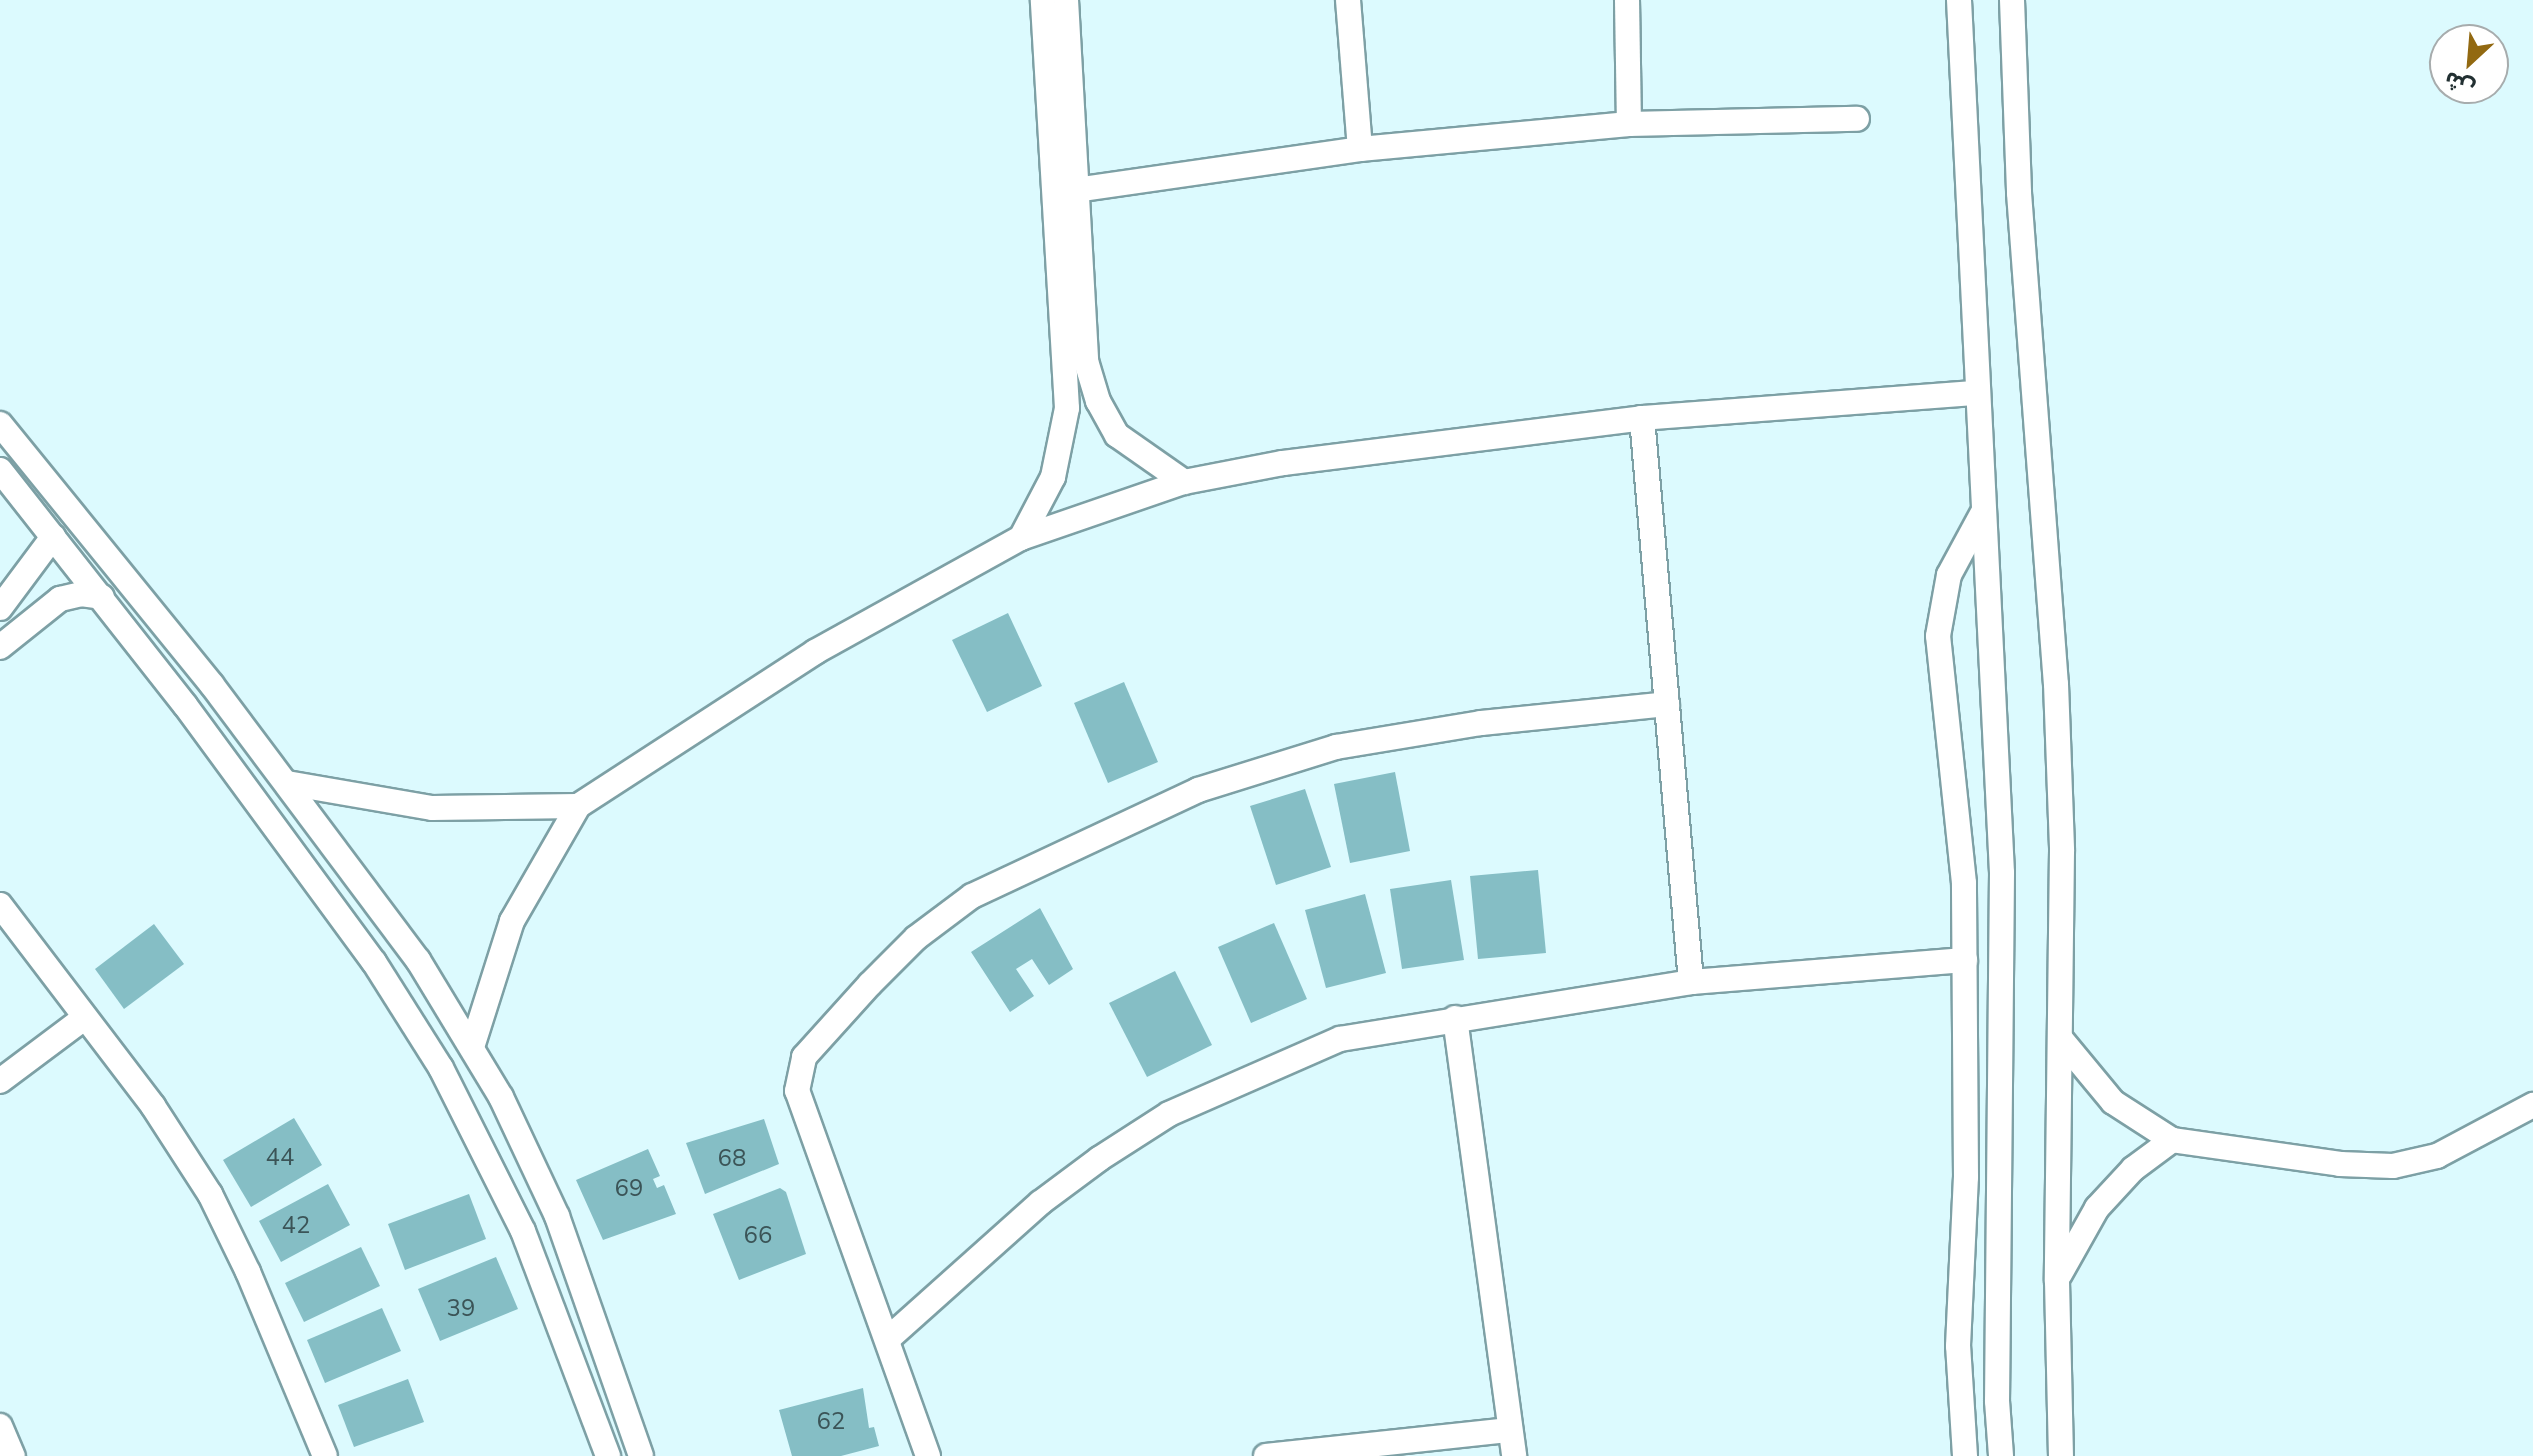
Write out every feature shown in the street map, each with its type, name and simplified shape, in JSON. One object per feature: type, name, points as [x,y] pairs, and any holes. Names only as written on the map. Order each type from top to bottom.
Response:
[{"type":"street","points":[[1043,0],[1076,362],[1117,435],[1184,482]]},
{"type":"street","points":[[1021,538],[1048,487],[1062,443],[1076,362],[1076,190],[1066,0]]},
{"type":"street","points":[[1348,0],[1360,149]]},
{"type":"street","points":[[1627,0],[1629,124]]},
{"type":"street","points":[[1959,0],[1975,393],[2002,873],[1997,1401],[2001,1456]]},
{"type":"street","points":[[2012,0],[2019,193],[2056,684],[2062,851],[2057,1281],[2061,1456]]},
{"type":"street","points":[[1076,190],[1360,149],[1629,124],[1857,119]]},
{"type":"street","points":[[472,1047],[512,921],[578,806],[815,652],[1021,538],[1184,482],[1283,463],[1642,418],[1975,393]]},
{"type":"street","points":[[1642,418],[1691,982]]},
{"type":"street","points":[[0,424],[212,685],[418,960],[472,1047],[557,1216],[641,1456]]},
{"type":"street","points":[[0,470],[185,705],[374,962],[441,1068],[523,1231],[608,1456]]},
{"type":"street","points":[[1965,1456],[1958,1346],[1966,1177],[1965,960],[1960,819],[1938,636],[1949,575],[1983,512]]},
{"type":"street","points":[[0,608],[53,537]]},
{"type":"street","points":[[0,647],[60,599],[81,594],[102,597]]},
{"type":"street","points":[[185,705],[212,685]]},
{"type":"street","points":[[928,1456],[889,1338],[799,1107],[797,1076],[814,1043],[916,938],[972,896],[1198,790],[1281,764],[1336,747],[1481,723],[1667,704]]},
{"type":"street","points":[[287,783],[432,808],[578,806]]},
{"type":"street","points":[[0,905],[83,1019],[153,1106],[210,1194],[248,1272],[325,1456]]},
{"type":"street","points":[[889,1338],[1040,1203],[1169,1114],[1340,1039],[1691,982],[1965,960]]},
{"type":"street","points":[[1455,1018],[1514,1456]]},
{"type":"street","points":[[0,1081],[83,1019]]},
{"type":"street","points":[[2060,1038],[2113,1102],[2172,1140],[2340,1164],[2393,1166],[2437,1156],[2533,1105]]},
{"type":"street","points":[[2057,1281],[2097,1208],[2133,1169],[2172,1140]]},
{"type":"street","points":[[523,1231],[557,1216]]},
{"type":"street","points":[[0,1426],[13,1456]]},
{"type":"street","points":[[1266,1456],[1510,1430]]},
{"type":"building","points":[[1008,613],[1042,686],[987,712],[952,640]]},
{"type":"building","points":[[1124,682],[1158,762],[1108,783],[1074,703]]},
{"type":"building","points":[[1395,772],[1410,851],[1350,863],[1334,784]]},
{"type":"building","points":[[1305,789],[1331,867],[1276,885],[1250,806]]},
{"type":"building","points":[[1538,870],[1546,953],[1478,959],[1470,876]]},
{"type":"building","points":[[1451,880],[1464,960],[1402,969],[1390,889]]},
{"type":"building","points":[[1365,894],[1386,973],[1326,988],[1305,910]]},
{"type":"building","points":[[1040,908],[1073,969],[1049,985],[1032,959],[1016,969],[1034,996],[1010,1012],[971,952]]},
{"type":"building","points":[[1274,923],[1307,999],[1251,1023],[1218,947]]},
{"type":"building","points":[[154,924],[184,964],[124,1009],[95,969]]},
{"type":"building","points":[[1175,971],[1212,1045],[1147,1077],[1109,1003]]},
{"type":"building","points":[[294,1118],[322,1165],[251,1207],[223,1160]]},
{"type":"building","points":[[764,1119],[779,1164],[705,1194],[686,1143]]},
{"type":"building","points":[[648,1149],[660,1176],[653,1179],[657,1188],[664,1185],[676,1214],[603,1240],[576,1180]]},
{"type":"building","points":[[328,1184],[350,1225],[281,1262],[259,1221]]},
{"type":"building","points":[[780,1188],[786,1192],[806,1254],[739,1280],[713,1214]]},
{"type":"building","points":[[469,1194],[486,1239],[405,1270],[388,1224]]},
{"type":"building","points":[[361,1247],[380,1286],[304,1322],[285,1283]]},
{"type":"building","points":[[496,1257],[518,1309],[440,1341],[418,1289]]},
{"type":"building","points":[[382,1308],[401,1351],[325,1383],[307,1340]]},
{"type":"building","points":[[408,1379],[424,1422],[354,1447],[338,1405]]},
{"type":"building","points":[[863,1388],[869,1428],[874,1427],[879,1446],[841,1456],[792,1456],[779,1410]]}]
